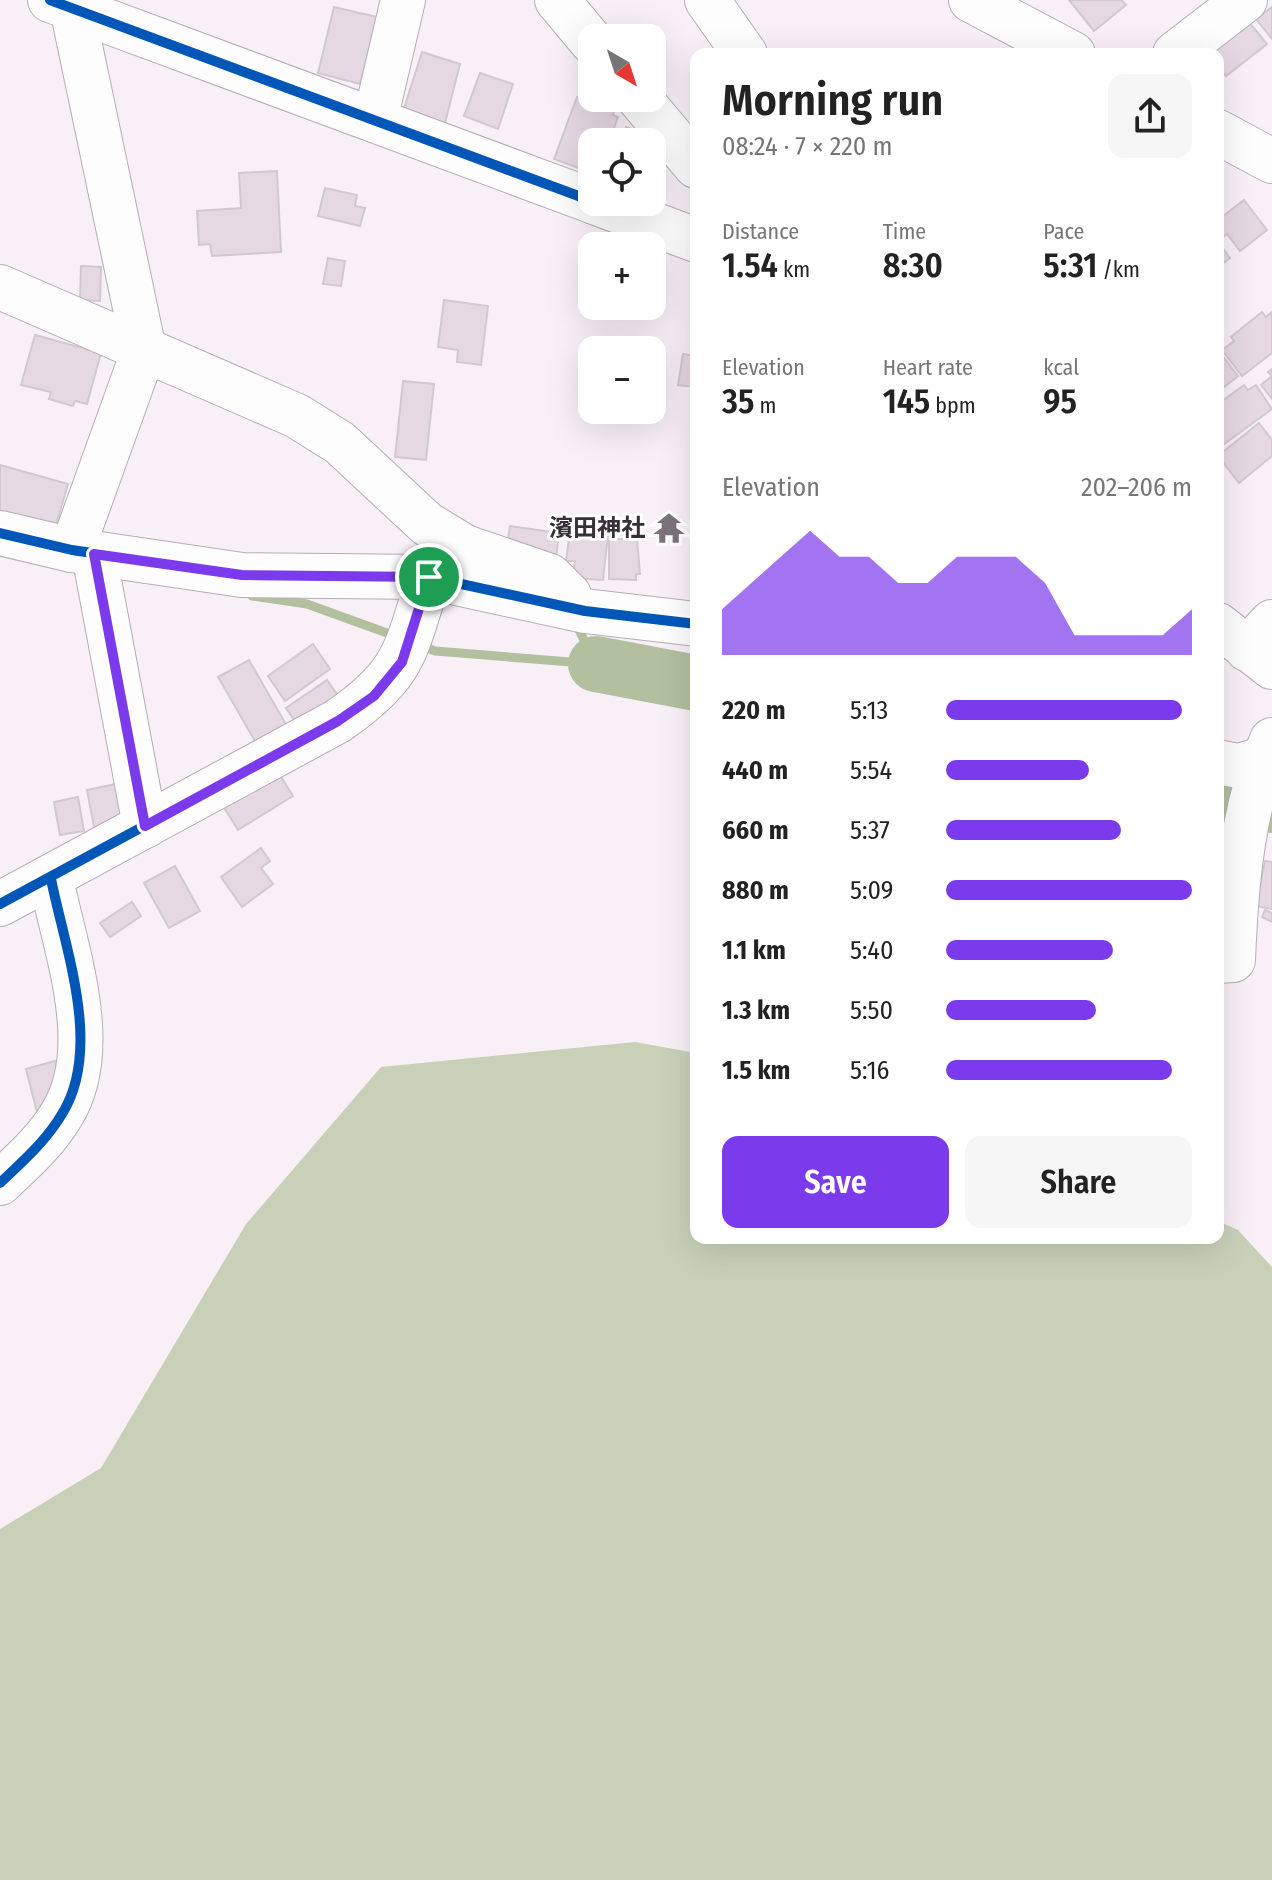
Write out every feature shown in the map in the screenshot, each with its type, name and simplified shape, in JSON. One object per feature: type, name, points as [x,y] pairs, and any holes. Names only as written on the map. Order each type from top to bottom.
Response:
[{"type":"street","points":[[375,120],[403,0]]},
{"type":"street","points":[[557,0],[578,25]]},
{"type":"street","points":[[707,0],[741,48]]},
{"type":"street","points":[[971,0],[1062,48]]},
{"type":"street","points":[[1183,48],[1245,0]]},
{"type":"street","points":[[61,4],[578,196]]},
{"type":"street","points":[[61,4],[144,350],[90,562],[145,826]]},
{"type":"street","points":[[651,112],[690,159]]},
{"type":"street","points":[[1224,135],[1272,161]]},
{"type":"street","points":[[631,216],[690,238]]},
{"type":"street","points":[[0,287],[297,416],[340,443],[427,524],[465,547],[550,576],[585,611]]},
{"type":"street","points":[[0,533],[90,562],[242,575],[429,577],[585,611],[690,623]]},
{"type":"street","points":[[0,904],[338,721],[374,696],[402,662],[429,577]]},
{"type":"street","points":[[1224,763],[1261,773],[1236,890],[1233,960],[1224,961]]},
{"type":"street","points":[[0,1183],[44,1141],[64,1111],[79,1071],[82,1029],[51,879]]},
{"type":"green space","points":[[635,1042],[690,1052],[690,1244],[1224,1244],[1224,1224],[1238,1230],[1272,1267],[1272,1880],[0,1880],[0,1529],[101,1468],[246,1224],[381,1067]]},
{"type":"building","points":[[1069,0],[1121,0],[1126,5],[1094,31]]},
{"type":"building","points":[[334,7],[377,17],[360,84],[318,73]]},
{"type":"building","points":[[1272,7],[1272,39],[1256,19]]},
{"type":"building","points":[[1244,16],[1267,44],[1226,76],[1224,48],[1215,48]]},
{"type":"building","points":[[422,52],[460,64],[443,131],[399,124]]},
{"type":"building","points":[[480,73],[513,84],[498,129],[464,116]]},
{"type":"building","points":[[577,97],[578,112],[614,112],[613,115],[618,117],[614,128],[578,128],[578,168],[554,159]]},
{"type":"building","points":[[277,171],[281,252],[212,256],[210,244],[199,245],[197,211],[241,208],[239,173]]},
{"type":"building","points":[[325,188],[357,195],[355,206],[365,208],[360,226],[318,216]]},
{"type":"building","points":[[1244,200],[1267,230],[1240,251],[1227,234],[1224,236],[1224,215]]},
{"type":"building","points":[[328,258],[345,261],[341,286],[323,284]]},
{"type":"building","points":[[81,266],[101,267],[100,301],[80,300]]},
{"type":"building","points":[[444,300],[488,306],[481,365],[457,362],[458,350],[438,347]]},
{"type":"building","points":[[1262,312],[1266,317],[1272,312],[1272,353],[1242,376],[1224,353],[1224,348],[1234,341],[1231,337]]},
{"type":"building","points":[[35,335],[101,353],[87,404],[75,401],[73,406],[49,399],[51,392],[21,385]]},
{"type":"building","points":[[683,354],[690,355],[690,386],[678,385]]},
{"type":"building","points":[[1224,358],[1238,376],[1224,387]]},
{"type":"building","points":[[1272,376],[1272,399],[1261,385]]},
{"type":"building","points":[[403,381],[434,384],[426,460],[395,457]]},
{"type":"building","points":[[1244,385],[1248,390],[1256,385],[1272,409],[1224,444],[1224,400]]},
{"type":"building","points":[[1259,423],[1272,440],[1272,456],[1239,483],[1224,464],[1224,451]]},
{"type":"building","points":[[0,465],[68,484],[55,529],[0,513]]},
{"type":"building","points":[[510,526],[559,533],[556,559],[506,552]]},
{"type":"building","points":[[570,531],[608,535],[603,580],[573,578],[575,561],[566,561]]},
{"type":"building","points":[[609,539],[637,539],[640,574],[636,574],[636,580],[609,579]]},
{"type":"building","points":[[313,644],[330,669],[285,701],[268,676]]},
{"type":"building","points":[[249,660],[287,726],[256,743],[218,677]]},
{"type":"building","points":[[327,680],[339,697],[298,726],[286,708]]},
{"type":"building","points":[[278,772],[293,796],[238,830],[223,806]]},
{"type":"building","points":[[125,782],[132,819],[94,827],[87,790]]},
{"type":"building","points":[[78,797],[84,831],[60,835],[54,802]]},
{"type":"building","points":[[261,848],[270,861],[261,868],[273,884],[242,907],[221,877]]},
{"type":"building","points":[[1265,861],[1272,862],[1272,909],[1256,906]]},
{"type":"building","points":[[175,866],[200,911],[169,928],[144,883]]},
{"type":"building","points":[[132,902],[141,916],[110,937],[100,923]]},
{"type":"building","points":[[1265,910],[1272,913],[1272,922],[1262,917]]},
{"type":"building","points":[[55,1061],[61,1086],[39,1120],[26,1069]]},
{"type":"waterway","points":[[252,596],[307,604],[398,637]]},
{"type":"waterway","points":[[577,626],[596,664]]},
{"type":"waterway","points":[[420,645],[435,651],[596,664]]},
{"type":"waterway","points":[[596,664],[690,682]]},
{"type":"waterway","points":[[1224,793],[1272,805]]},
{"type":"cycle path","points":[[50,0],[578,196]]},
{"type":"cycle path","points":[[0,533],[72,550],[242,575],[429,577],[585,611],[690,623]]},
{"type":"cycle path","points":[[0,904],[338,721],[378,689],[400,660],[429,577]]},
{"type":"cycle path","points":[[0,1183],[56,1124],[74,1088],[80,1059],[77,998],[51,879]]},
{"type":"place","name":"濱田神社","points":[[669,528]]},
{"type":"route","points":[[94,554],[242,575],[429,577],[402,662],[374,696],[338,721],[145,826],[94,554]]}]
